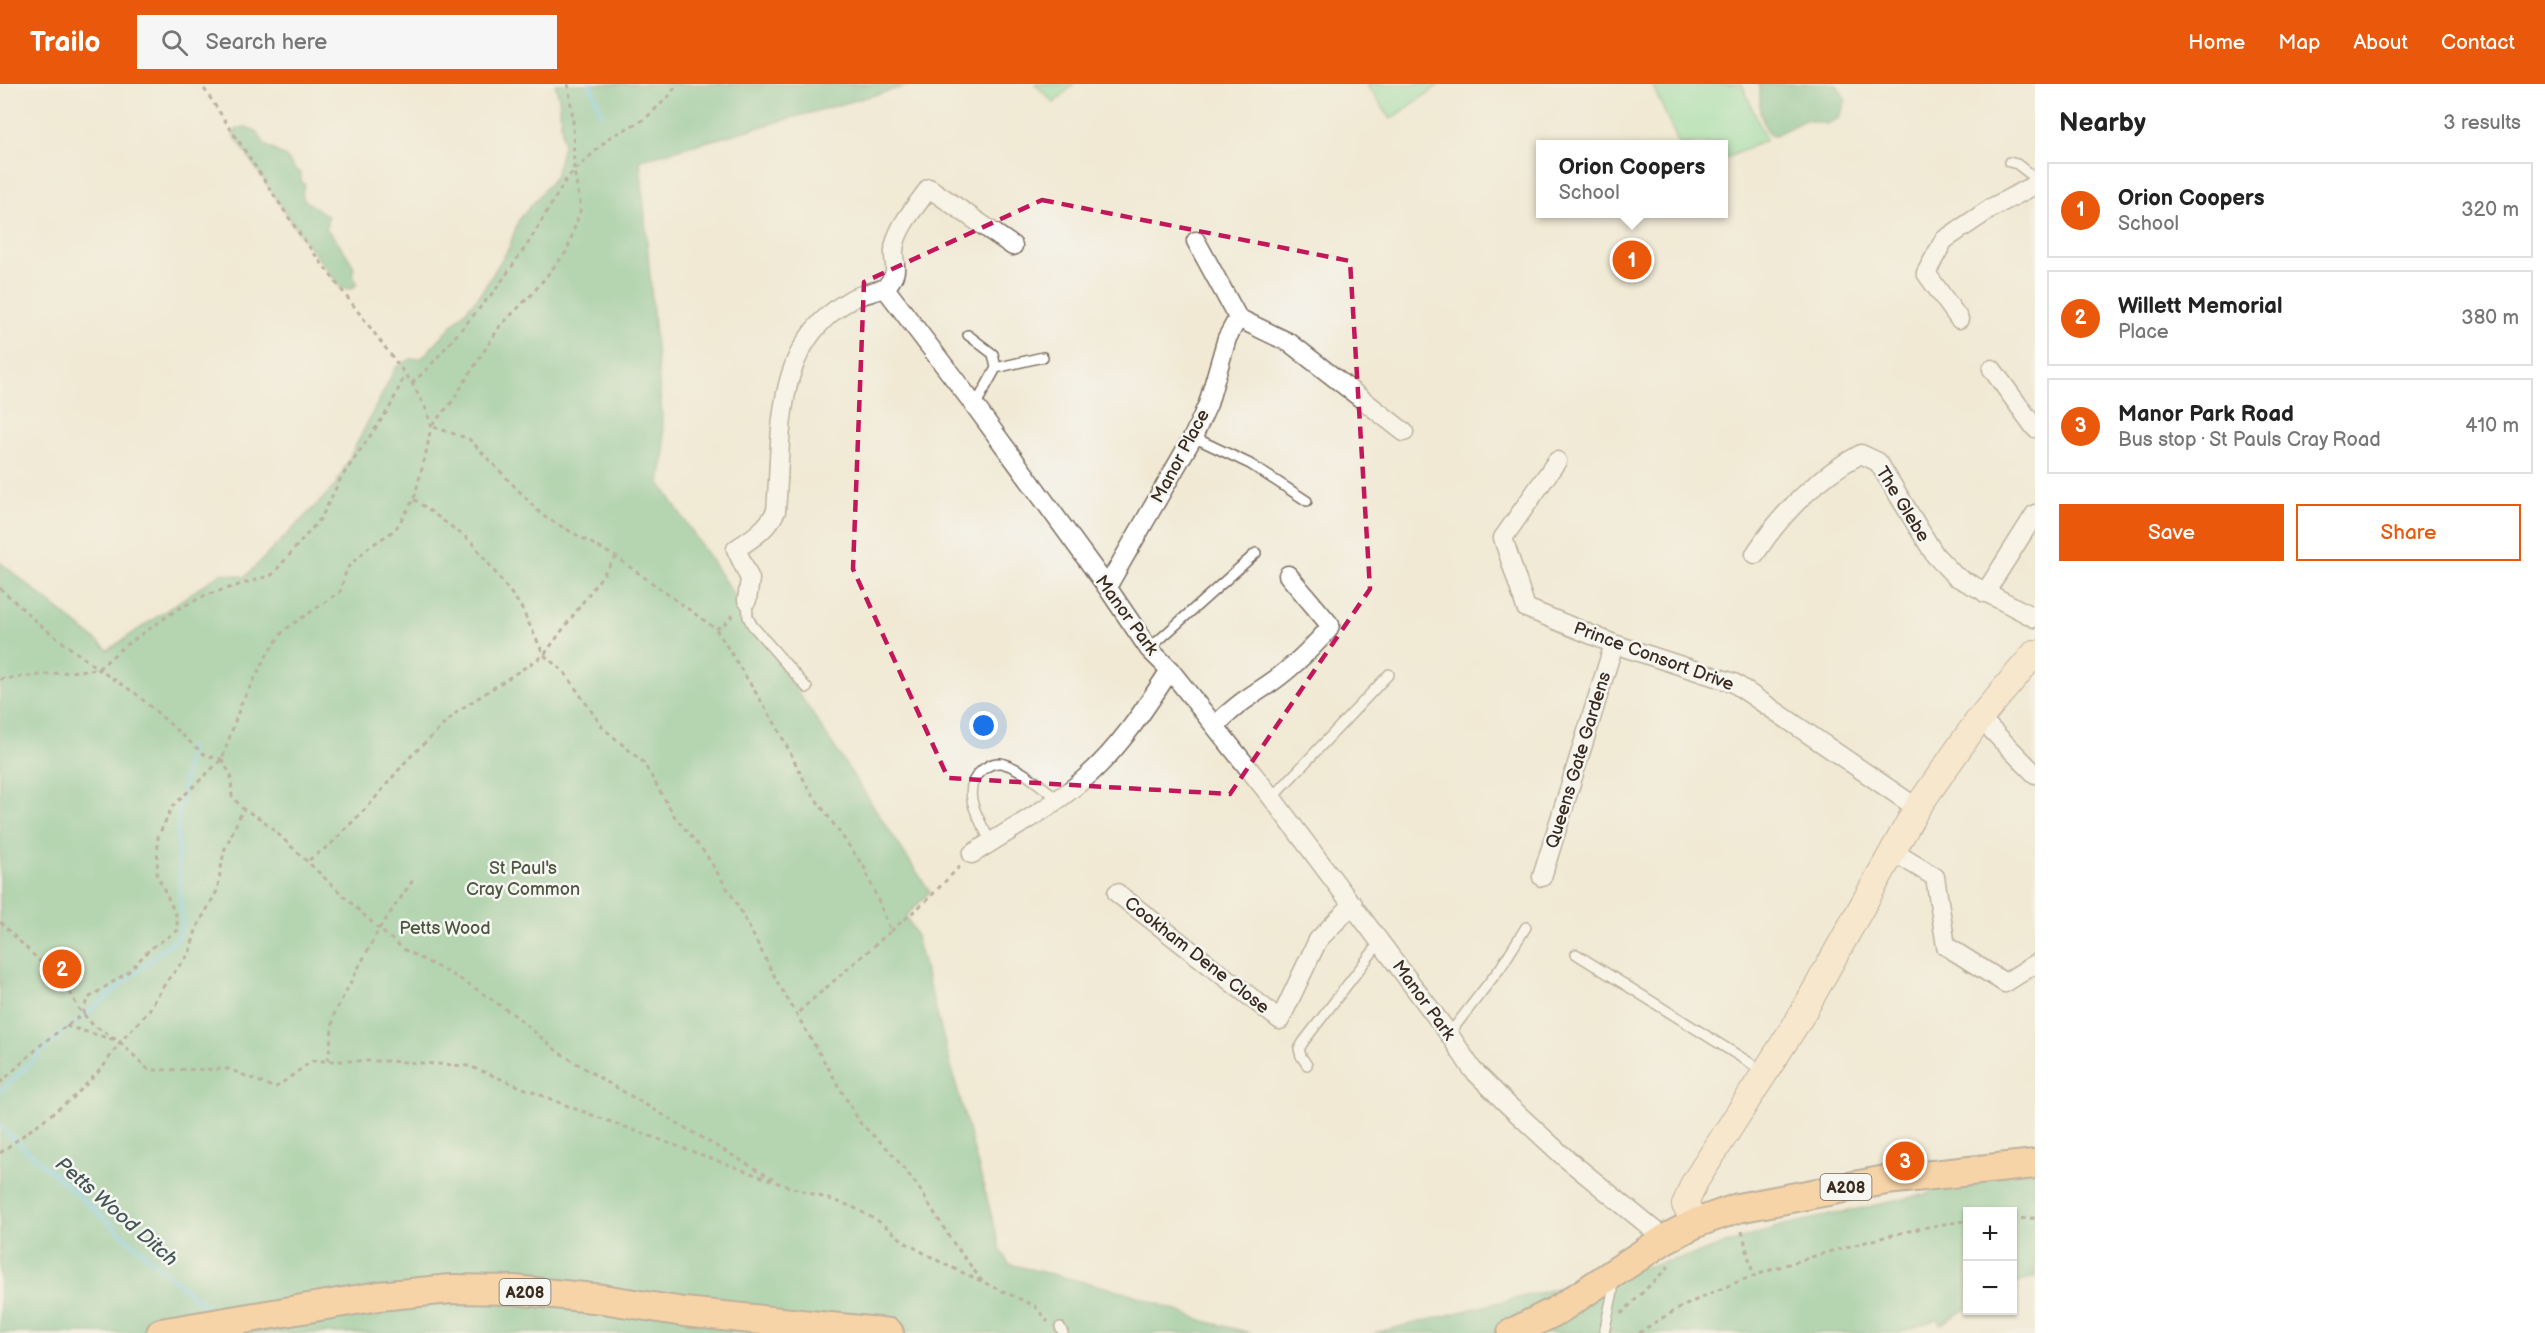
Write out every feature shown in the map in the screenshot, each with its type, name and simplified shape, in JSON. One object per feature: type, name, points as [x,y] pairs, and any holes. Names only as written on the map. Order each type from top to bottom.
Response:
[{"type":"main road","points":[[1696,1223],[1685,1205],[1694,1183],[1829,967],[1917,808],[1980,718],[2035,652]]},
{"type":"main road","name":"A208","points":[[1512,1333],[1558,1310],[1610,1276],[1671,1248],[1696,1223],[1738,1208],[1886,1180],[2035,1164]]},
{"type":"main road","name":"A208","points":[[161,1333],[379,1296],[451,1289],[514,1290],[603,1299],[684,1312],[889,1333]]},
{"type":"street","points":[[1959,319],[1926,273],[1944,240],[1993,207],[2035,184]]},
{"type":"street","points":[[747,600],[750,579],[736,549],[758,535],[777,511],[783,410],[789,374],[806,338],[829,315],[851,299],[885,288],[894,278],[895,243],[900,229],[929,188],[1013,246]]},
{"type":"street","points":[[1196,242],[1238,318],[1290,343],[1404,432]]},
{"type":"street","name":"Manor Park","points":[[885,288],[975,406],[1107,587],[1149,649],[1170,670],[1272,798],[1381,941],[1472,1069],[1506,1104],[1562,1155],[1671,1248]]},
{"type":"street","name":"Manor Place","points":[[1107,587],[1193,437],[1208,404],[1227,338],[1238,318]]},
{"type":"street","points":[[1992,369],[2035,428]]},
{"type":"street","name":"The Glebe","points":[[1755,554],[1769,532],[1803,496],[1842,464],[1861,454],[1878,462],[1935,555],[1955,576],[2035,618]]},
{"type":"street","name":"Prince Consort Drive","points":[[1557,461],[1503,538],[1526,609],[1614,644],[1734,683],[1917,808]]},
{"type":"street","points":[[1985,592],[2035,514]]},
{"type":"street","points":[[1215,726],[1231,709],[1291,666],[1328,630],[1330,625],[1288,575]]},
{"type":"street","name":"Queens Gate Gardens","points":[[1542,877],[1614,644]]},
{"type":"street","points":[[972,854],[1059,799],[1084,779],[1110,753],[1148,705],[1170,670]]},
{"type":"street","points":[[1980,718],[2035,774]]},
{"type":"street","points":[[1892,851],[1935,877],[1946,946],[2006,983],[2035,964]]},
{"type":"street","name":"Cookham Dene Close","points":[[1117,893],[1280,1020],[1318,940],[1353,904]]},
{"type":"lane","points":[[2009,162],[2017,164],[2035,178]]},
{"type":"lane","points":[[968,335],[993,354],[996,368],[975,406]]},
{"type":"lane","points":[[996,368],[1043,357]]},
{"type":"lane","points":[[1193,437],[1250,464],[1307,501]]},
{"type":"lane","points":[[1149,649],[1256,553]]},
{"type":"lane","points":[[747,600],[748,617],[752,625],[807,688]]},
{"type":"lane","points":[[1272,798],[1389,674]]},
{"type":"lane","points":[[990,842],[974,811],[971,799],[974,779],[990,765],[998,762],[1016,769],[1059,799]]},
{"type":"lane","points":[[1449,1034],[1501,967],[1526,927]]},
{"type":"lane","points":[[1307,1065],[1300,1056],[1299,1049],[1381,941]]},
{"type":"lane","points":[[1576,954],[1765,1072]]},
{"type":"lane","points":[[1604,1333],[1613,1291],[1610,1276]]},
{"type":"path","points":[[0,1083],[44,1042],[84,1014],[87,999],[128,972],[150,949],[178,930],[176,915],[158,875],[158,837],[172,807],[222,759],[241,704],[268,653],[284,630],[340,592],[347,567],[369,547],[395,530],[414,499],[423,470],[431,426],[427,411],[412,383],[301,236],[201,84]]},
{"type":"path","points":[[431,426],[452,403],[500,326],[567,251],[581,208],[574,171],[573,119],[568,84]]},
{"type":"path","points":[[412,383],[429,367],[496,289],[529,242],[567,178],[610,137],[645,119],[670,95],[677,84]]},
{"type":"path","points":[[0,679],[98,669],[122,648],[178,609],[206,595],[272,575],[321,518],[341,478],[390,407],[405,374]]},
{"type":"path","points":[[431,426],[469,439],[543,516],[616,557],[716,629],[776,725],[808,788],[864,867],[891,931]]},
{"type":"path","points":[[414,499],[472,542],[520,605],[544,655],[565,673],[603,728],[643,762],[675,818],[705,852],[737,904],[796,1014],[861,1124],[889,1150],[917,1185],[952,1241],[983,1281]]},
{"type":"path","points":[[309,861],[331,844],[371,803],[406,760],[458,711],[544,655],[616,557]]},
{"type":"path","points":[[0,588],[40,626],[135,693],[206,756],[222,759]]},
{"type":"path","points":[[716,629],[728,622],[747,600]]},
{"type":"path","points":[[222,759],[231,776],[232,796],[243,809],[263,820],[379,929],[405,950],[464,981],[507,1010],[557,1051],[781,1184]]},
{"type":"path","points":[[0,1153],[74,1097],[103,1067],[120,1042],[148,1012],[166,982],[189,954],[197,927],[217,891],[224,851],[243,809]]},
{"type":"path","points":[[796,1014],[926,902],[972,854]]},
{"type":"path","points":[[327,1061],[334,1014],[379,929],[413,880]]},
{"type":"path","points":[[0,922],[69,990],[78,1008],[90,1022],[120,1042],[149,1070],[229,1070],[274,1088],[312,1061],[390,1061],[470,1066],[573,1108],[781,1184],[851,1206],[880,1222],[906,1243],[944,1264],[1035,1306],[1049,1324]]},
{"type":"path","points":[[66,1026],[120,1042]]},
{"type":"path","points":[[2017,1219],[2035,1218]]},
{"type":"path","points":[[1639,1333],[1667,1313],[1754,1278],[1839,1249],[1946,1223],[1963,1221]]},
{"type":"path","points":[[1732,1233],[1753,1228]]},
{"type":"path","points":[[1742,1231],[1754,1278]]},
{"type":"path","points":[[1624,1311],[1671,1248]]},
{"type":"highlighted area","points":[[1042,200],[1350,261],[1370,589],[1230,794],[948,778],[853,569],[864,282]]},
{"type":"green space","name":"St Paul's Cray Common","points":[[555,84],[914,84],[640,160],[665,452],[660,483],[930,892],[906,916],[915,933],[1001,1251],[1009,1264],[1126,1292],[1204,1321],[1251,1333],[0,1333],[0,562],[108,650],[221,573],[245,577],[335,486],[396,367],[411,359],[422,358],[480,295],[509,248],[518,221],[555,177],[563,145],[559,98]]},
{"type":"green space","points":[[1035,84],[1074,84],[1054,103]]},
{"type":"green space","points":[[1366,84],[1441,84],[1391,119]]},
{"type":"green space","points":[[1652,84],[1742,84],[1766,140],[1728,157],[1728,140],[1677,140]]},
{"type":"green space","points":[[1757,84],[1837,84],[1846,101],[1839,118],[1827,124],[1805,120],[1773,136],[1768,134],[1760,113],[1760,86]]},
{"type":"green space","points":[[246,127],[256,131],[265,145],[286,157],[295,170],[301,173],[301,182],[305,185],[302,193],[304,200],[328,216],[326,229],[342,247],[354,268],[352,273],[357,284],[352,289],[341,288],[301,236],[233,134],[237,129]]},
{"type":"green space","points":[[2035,1171],[2035,1277],[2017,1284],[2017,1207],[1963,1207],[1963,1310],[1941,1324],[1937,1319],[1898,1333],[1374,1333],[1689,1256],[1784,1225],[1927,1194],[1942,1183]]},
{"type":"waterway","points":[[590,84],[601,113]]},
{"type":"waterway","points":[[0,1092],[51,1043],[178,937],[182,924],[177,830],[189,747]]},
{"type":"waterway","name":"Petts Wood Ditch","points":[[0,1127],[212,1313]]},
{"type":"place","name":"Orion Coopers","points":[[1632,260]]},
{"type":"place","name":"Willett Memorial","points":[[62,969]]},
{"type":"place","name":"Manor Park Road","points":[[1905,1161]]},
{"type":"park label","name":"Petts Wood","points":[[445,928]]}]
